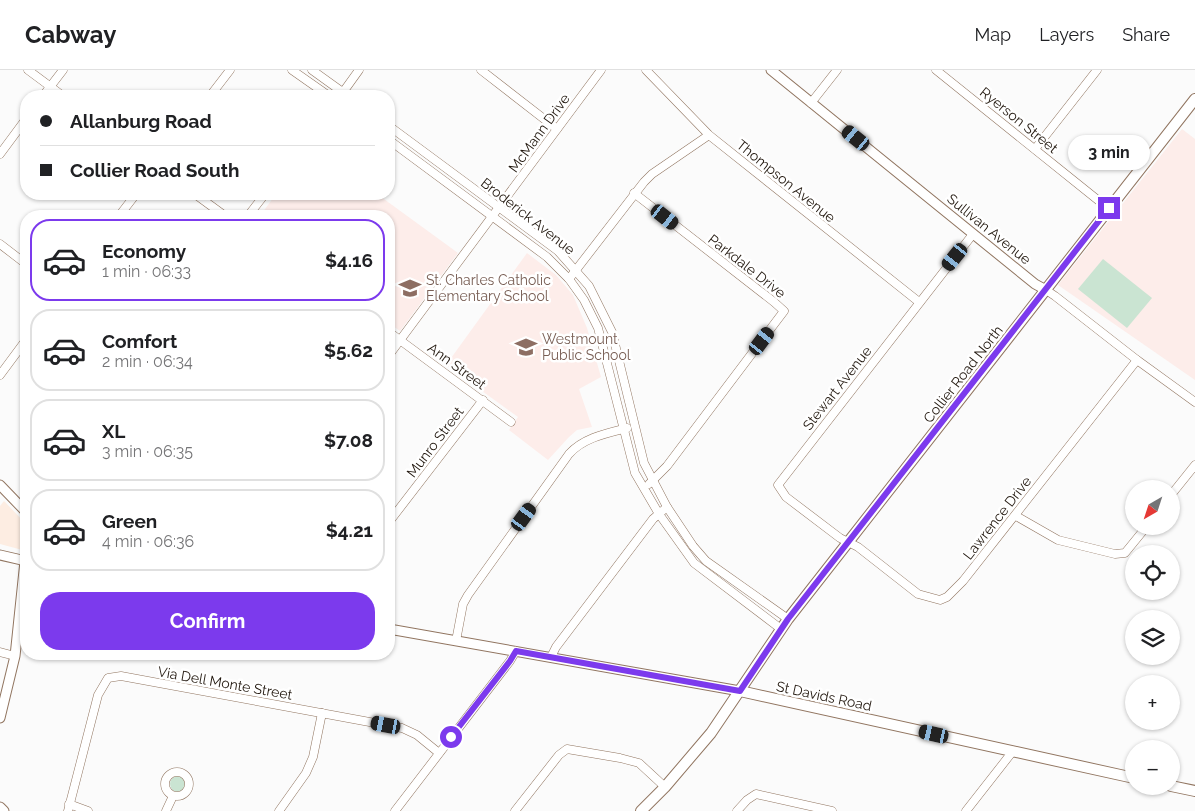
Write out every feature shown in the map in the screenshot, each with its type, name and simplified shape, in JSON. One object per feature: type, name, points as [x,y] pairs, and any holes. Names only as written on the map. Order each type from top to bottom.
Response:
[{"type":"main road","name":"Collier Road North","points":[[640,811],[665,787],[711,733],[788,619],[1195,99]]},
{"type":"main road","name":"St Davids Road","points":[[740,691],[1125,776]]},
{"type":"main road","points":[[1180,788],[1195,791]]},
{"type":"street","points":[[28,70],[54,90]]},
{"type":"street","points":[[48,90],[63,70]]},
{"type":"street","points":[[215,90],[230,70]]},
{"type":"street","points":[[292,70],[320,90]]},
{"type":"street","points":[[312,70],[337,90]]},
{"type":"street","points":[[346,90],[359,70]]},
{"type":"street","points":[[481,70],[557,129]]},
{"type":"street","name":"McMann Drive","points":[[395,347],[601,70]]},
{"type":"street","name":"Thompson Avenue","points":[[646,70],[709,135],[918,302]]},
{"type":"street","name":"Sullivan Avenue","points":[[770,70],[1035,284],[1056,296],[1195,402]]},
{"type":"street","points":[[812,103],[837,70]]},
{"type":"street","name":"Ryerson Street","points":[[936,70],[1109,208]]},
{"type":"street","points":[[1036,149],[1097,70]]},
{"type":"street","points":[[0,154],[20,127]]},
{"type":"street","name":"Broderick Avenue","points":[[395,130],[558,251],[577,270],[593,293],[612,332],[634,426],[644,463],[652,482],[693,546],[703,557],[788,619]]},
{"type":"street","points":[[570,279],[634,193],[652,174],[709,135]]},
{"type":"street","name":"Broderick Avenue","points":[[395,144],[557,265],[570,279],[584,300],[598,328],[632,463],[643,488],[694,563],[781,629]]},
{"type":"street","name":"Parkdale Drive","points":[[634,193],[774,302],[784,312],[673,458],[652,482],[643,488]]},
{"type":"street","points":[[124,210],[131,200]]},
{"type":"street","points":[[203,200],[217,210]]},
{"type":"street","points":[[253,210],[260,200]]},
{"type":"street","name":"Stewart Avenue","points":[[848,542],[786,497],[778,485],[918,302],[974,234]]},
{"type":"street","points":[[0,244],[20,259]]},
{"type":"street","name":"Ann Street","points":[[395,336],[511,422]]},
{"type":"street","points":[[0,375],[20,348]]},
{"type":"street","name":"Lawrence Drive","points":[[848,542],[858,547],[918,594],[940,600],[947,597],[963,581],[1016,516],[1138,360]]},
{"type":"street","name":"Munro Street","points":[[395,514],[482,400]]},
{"type":"street","points":[[456,641],[463,604],[468,595],[569,454],[583,442],[634,426]]},
{"type":"street","points":[[1180,484],[1195,465]]},
{"type":"street","points":[[0,485],[20,506]]},
{"type":"street","points":[[551,657],[556,647],[653,519],[668,507]]},
{"type":"street","points":[[1016,516],[1058,540],[1115,554],[1125,553],[1140,535]]},
{"type":"street","points":[[0,555],[20,560]]},
{"type":"street","points":[[0,718],[15,656],[20,613]]},
{"type":"street","name":"St Davids Road","points":[[395,631],[740,691]]},
{"type":"street","points":[[395,811],[516,651]]},
{"type":"street","points":[[0,652],[15,656]]},
{"type":"street","name":"Via Dell Monte Street","points":[[69,807],[98,695],[108,678],[121,676],[402,728],[417,735],[439,753]]},
{"type":"street","points":[[279,811],[306,773],[314,757],[322,713]]},
{"type":"street","points":[[515,811],[559,755],[567,749],[639,763],[665,787]]},
{"type":"street","points":[[970,809],[1013,751]]},
{"type":"street","points":[[737,811],[747,800],[756,794],[832,811]]},
{"type":"street","points":[[166,811],[173,796]]},
{"type":"street","points":[[0,807],[4,811]]},
{"type":"street","points":[[69,807],[88,811]]},
{"type":"shaded area","points":[[1182,129],[1195,139],[1195,380],[1058,285]]},
{"type":"shaded area","name":"St. Charles Catholic Elementary School","points":[[272,200],[385,200],[458,253],[400,331],[395,327],[395,210],[264,210]]},
{"type":"shaded area","name":"Westmount Public School","points":[[527,253],[556,275],[573,295],[587,328],[601,377],[579,389],[592,427],[577,430],[548,460],[509,430],[518,417],[446,365]]},
{"type":"shaded area","points":[[4,501],[20,518],[20,549],[0,544],[0,506]]},
{"type":"green space","points":[[1103,259],[1152,298],[1127,328],[1078,289]]},
{"type":"green space","points":[[178,776],[184,778],[186,784],[184,790],[178,792],[172,790],[170,784],[172,778]]},
{"type":"place","name":"St. Charles Catholic Elementary School","points":[[410,288]]},
{"type":"place","name":"Westmount Public School","points":[[526,347]]},
{"type":"route","points":[[451,737],[516,651],[740,691],[788,619],[1109,208]]}]
